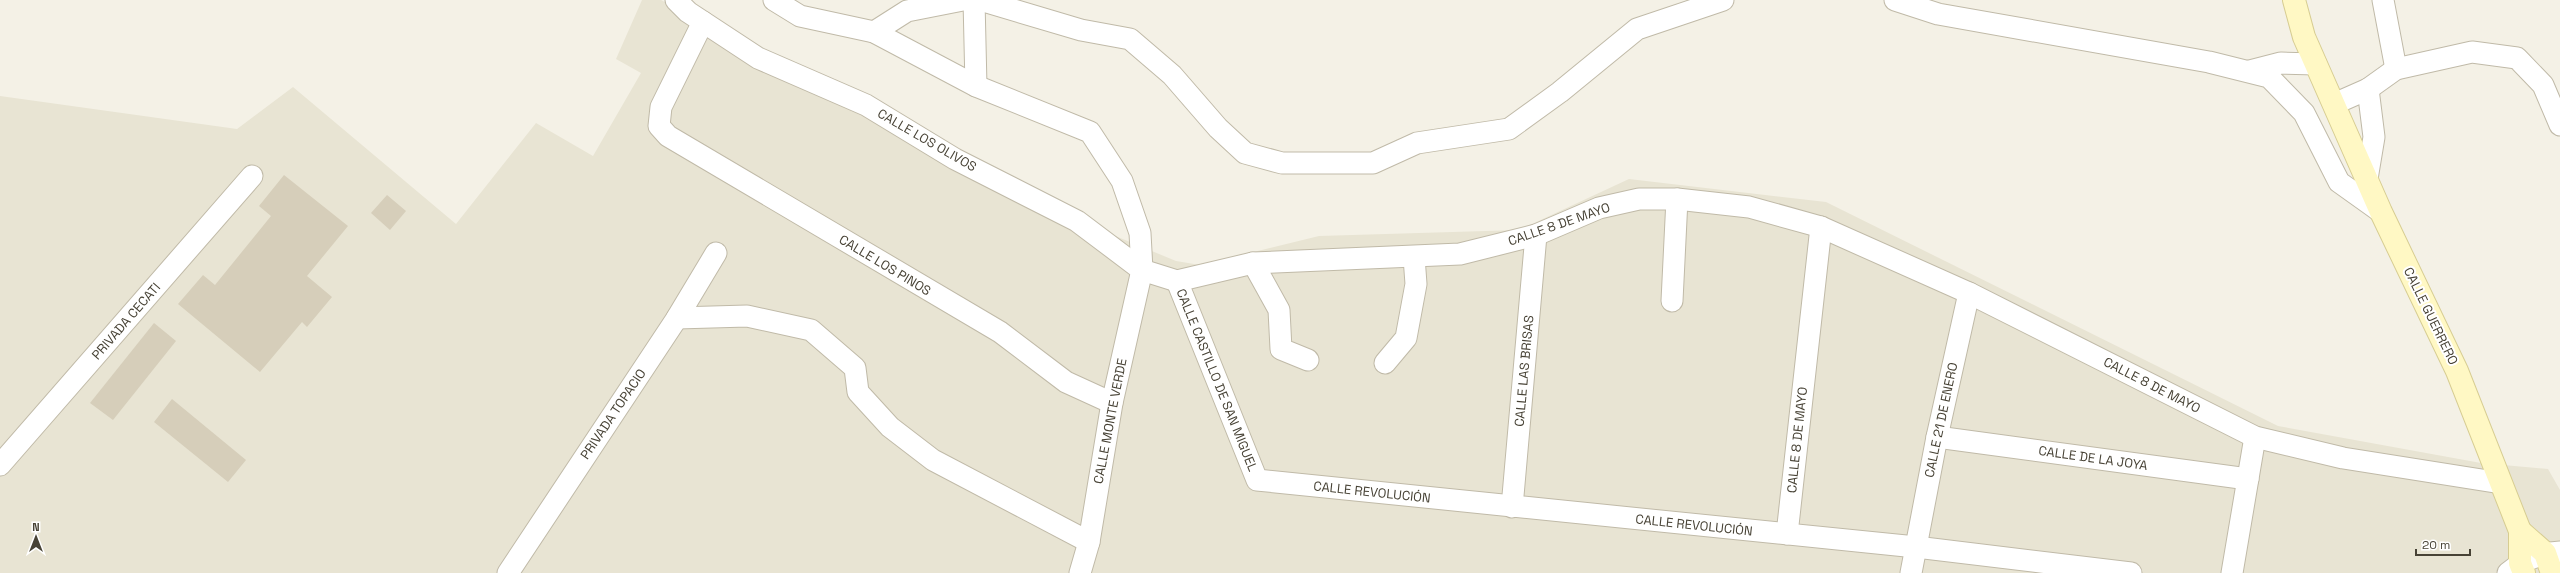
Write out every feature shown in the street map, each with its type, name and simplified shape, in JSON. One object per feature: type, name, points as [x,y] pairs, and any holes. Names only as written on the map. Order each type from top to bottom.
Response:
[{"type":"street","name":"CALLE LOS OLIVOS","points":[[676,0],[688,12],[758,58],[866,105],[955,159],[1078,221],[1142,270],[1177,281]]},
{"type":"street","name":"CALLE MONTE VERDE","points":[[774,0],[800,16],[874,32],[976,86],[1090,132],[1122,181],[1140,233],[1142,270],[1112,403],[1089,542],[1080,573]]},
{"type":"street","points":[[874,32],[907,11],[963,0]]},
{"type":"street","points":[[974,0],[976,86]]},
{"type":"street","points":[[980,0],[1080,30],[1130,39],[1172,75],[1218,128],[1245,153],[1282,163],[1373,163],[1417,143],[1509,129],[1560,92],[1637,29],[1723,0]]},
{"type":"street","points":[[1895,0],[1938,14],[2209,62],[2269,77],[2304,113],[2339,182],[2382,212]]},
{"type":"street","name":"CALLE GUERRERO","points":[[2294,0],[2304,38],[2382,212],[2458,371],[2520,531],[2518,570]]},
{"type":"street","points":[[2383,0],[2396,69]]},
{"type":"street","name":"CALLE LOS PINOS","points":[[703,22],[661,107],[659,126],[668,136],[1000,332],[1066,382],[1112,403]]},
{"type":"street","points":[[2334,104],[2368,89],[2396,69],[2472,52],[2517,58],[2543,85],[2560,125]]},
{"type":"street","points":[[2250,72],[2281,63],[2316,64]]},
{"type":"street","points":[[2367,179],[2374,137],[2368,89]]},
{"type":"street","name":"PRIVADA CECATI","points":[[0,465],[252,176]]},
{"type":"street","name":"CALLE 8 DE MAYO","points":[[1177,281],[1253,263],[1460,254],[1536,235],[1599,208],[1639,199],[1677,199],[1749,207],[1821,228],[1969,293],[2255,437],[2343,458],[2498,475]]},
{"type":"street","points":[[1672,301],[1677,199]]},
{"type":"street","name":"CALLE 8 DE MAYO","points":[[1787,534],[1821,228]]},
{"type":"street","name":"CALLE LAS BRISAS","points":[[1512,507],[1536,235]]},
{"type":"street","name":"PRIVADA TOPACIO","points":[[508,573],[677,318],[716,253]]},
{"type":"street","points":[[1384,363],[1406,338],[1416,284],[1414,257]]},
{"type":"street","points":[[1253,263],[1279,310],[1280,349],[1308,360]]},
{"type":"street","name":"CALLE CASTILLO DE SAN MIGUEL","points":[[1177,281],[1258,480]]},
{"type":"street","name":"CALLE 21 DE ENERO","points":[[1911,573],[1937,437],[1969,293]]},
{"type":"street","points":[[677,318],[747,316],[811,330],[855,368],[858,392],[890,427],[927,456],[1089,542]]},
{"type":"street","name":"CALLE DE LA JOYA","points":[[1937,437],[2248,478]]},
{"type":"street","points":[[2232,573],[2255,437]]},
{"type":"street","name":"CALLE REVOLUCIÓN","points":[[1258,480],[1916,547],[2064,569],[2131,573]]},
{"type":"street","name":"CALLE GUERRERO","points":[[2520,531],[2552,559]]},
{"type":"street","points":[[2518,570],[2552,559]]},
{"type":"shaded area","points":[[642,0],[661,0],[1050,209],[1176,261],[1200,265],[1319,236],[1519,230],[1629,179],[1826,202],[2278,426],[2481,463],[2548,469],[2560,490],[2560,573],[0,573],[0,96],[237,129],[293,87],[456,224],[536,123],[593,156],[641,73],[616,59]]},
{"type":"building","points":[[284,175],[348,226],[307,276],[332,297],[307,327],[302,322],[260,372],[178,304],[203,275],[215,285],[271,216],[259,206]]},
{"type":"building","points":[[387,195],[406,211],[390,230],[371,213]]},
{"type":"building","points":[[154,323],[176,341],[113,420],[90,403]]},
{"type":"building","points":[[172,399],[246,460],[228,482],[154,422]]}]
